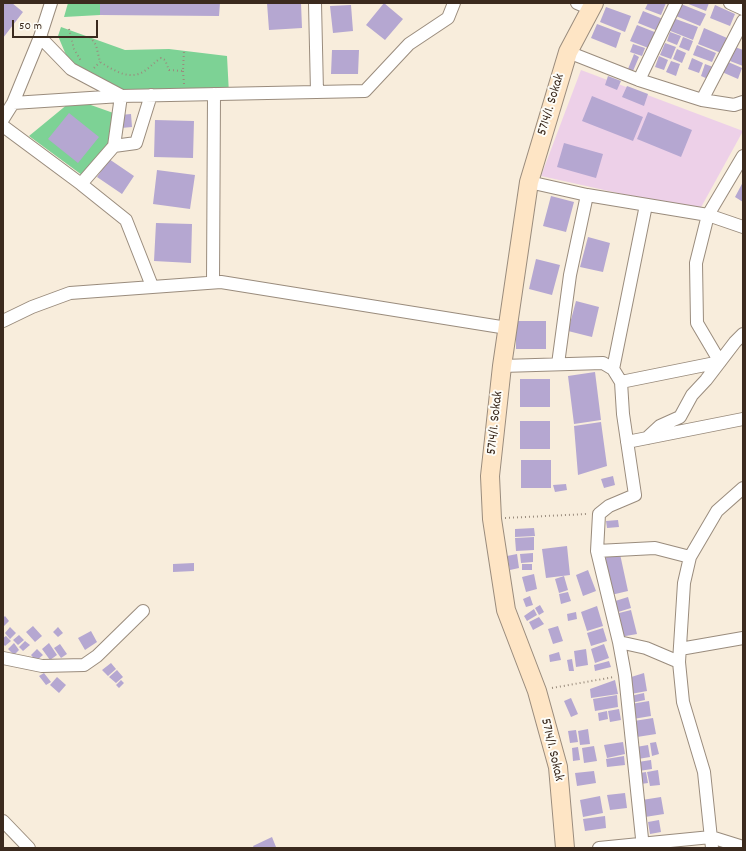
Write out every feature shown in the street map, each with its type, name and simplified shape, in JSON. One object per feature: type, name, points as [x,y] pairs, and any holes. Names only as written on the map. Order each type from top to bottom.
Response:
[{"type":"main road","name":"5714/1. Sokak","points":[[565,848],[558,767],[537,691],[506,610],[492,519],[490,476],[507,328],[529,182],[568,52],[587,5]]},
{"type":"street","points":[[3,120],[13,103],[40,37],[51,3]]},
{"type":"street","points":[[315,3],[317,92]]},
{"type":"street","points":[[13,103],[151,95],[365,91],[409,44],[448,18],[454,3]]},
{"type":"street","points":[[639,80],[676,3]]},
{"type":"street","points":[[730,3],[743,9]]},
{"type":"street","points":[[702,100],[743,20]]},
{"type":"street","points":[[40,37],[71,69],[122,96]]},
{"type":"street","points":[[568,52],[639,80],[702,100],[740,106]]},
{"type":"street","points":[[213,282],[214,94]]},
{"type":"street","points":[[114,146],[136,143],[151,95]]},
{"type":"street","points":[[81,184],[114,146],[122,96]]},
{"type":"street","points":[[3,126],[81,184],[126,220],[152,286]]},
{"type":"street","points":[[720,362],[697,323],[696,263],[708,215],[743,156]]},
{"type":"street","points":[[529,182],[587,195],[708,215],[743,228]]},
{"type":"street","points":[[558,364],[570,275],[587,195]]},
{"type":"street","points":[[614,369],[646,205]]},
{"type":"street","points":[[3,321],[32,307],[70,293],[213,282],[242,284],[507,328]]},
{"type":"street","points":[[647,438],[660,426],[680,417],[692,395],[743,334]]},
{"type":"street","points":[[621,382],[720,362]]},
{"type":"street","points":[[502,366],[603,363],[614,369],[621,382],[627,442],[635,495],[609,506],[599,514],[597,551],[619,642],[625,675],[643,846]]},
{"type":"street","points":[[627,442],[743,419]]},
{"type":"street","points":[[712,842],[704,772],[683,702],[679,662],[684,583],[690,557],[717,511],[743,488]]},
{"type":"street","points":[[597,551],[655,548],[690,557]]},
{"type":"street","points":[[3,658],[42,666],[84,665],[97,656],[142,611]]},
{"type":"street","points":[[680,648],[743,638]]},
{"type":"street","points":[[619,642],[646,648],[679,662]]},
{"type":"street","points":[[3,820],[29,848]]},
{"type":"street","points":[[599,848],[712,842],[743,847]]},
{"type":"path","points":[[69,29],[74,49],[82,65]]},
{"type":"path","points":[[90,37],[96,45],[100,62],[116,72],[125,75],[134,75],[145,71],[160,58],[165,60],[170,70],[183,71],[184,51]]},
{"type":"path","points":[[90,68],[95,68],[100,62]]},
{"type":"path","points":[[492,519],[599,514]]},
{"type":"path","points":[[537,691],[625,675]]},
{"type":"shaded area","points":[[581,70],[743,131],[699,211],[541,176]]},
{"type":"green space","points":[[68,3],[100,3],[100,15],[64,17]]},
{"type":"green space","points":[[61,27],[125,50],[169,49],[227,56],[229,94],[121,96],[69,62],[58,36]]},
{"type":"green space","points":[[74,99],[119,115],[114,146],[86,178],[29,136]]},
{"type":"building","points":[[3,3],[12,3],[23,12],[3,38]]},
{"type":"building","points":[[100,3],[220,3],[219,16],[100,15]]},
{"type":"building","points":[[267,3],[301,3],[302,28],[269,30]]},
{"type":"building","points":[[384,3],[403,19],[385,40],[366,25]]},
{"type":"building","points":[[648,3],[666,3],[661,15],[645,9]]},
{"type":"building","points":[[686,3],[709,3],[706,11]]},
{"type":"building","points":[[681,4],[706,14],[700,26],[676,16]]},
{"type":"building","points":[[351,5],[353,31],[333,33],[330,6]]},
{"type":"building","points":[[715,5],[735,14],[730,26],[710,18]]},
{"type":"building","points":[[606,7],[631,16],[625,32],[600,22]]},
{"type":"building","points":[[643,11],[663,19],[658,31],[638,23]]},
{"type":"building","points":[[673,18],[698,27],[693,40],[668,30]]},
{"type":"building","points":[[597,24],[621,33],[616,48],[591,38]]},
{"type":"building","points":[[637,25],[657,33],[651,49],[630,41]]},
{"type":"building","points":[[704,28],[727,38],[721,53],[698,44]]},
{"type":"building","points":[[670,32],[681,36],[677,45],[667,41]]},
{"type":"building","points":[[683,37],[693,41],[689,51],[679,47]]},
{"type":"building","points":[[665,43],[676,47],[671,59],[660,55]]},
{"type":"building","points":[[633,44],[645,48],[642,56],[630,52]]},
{"type":"building","points":[[697,45],[716,53],[712,62],[693,55]]},
{"type":"building","points":[[735,47],[743,50],[743,66],[730,61]]},
{"type":"building","points":[[677,49],[686,53],[682,63],[673,59]]},
{"type":"building","points":[[332,50],[359,50],[358,74],[331,74]]},
{"type":"building","points":[[634,54],[639,57],[633,71],[628,69]]},
{"type":"building","points":[[659,56],[668,60],[664,70],[655,67]]},
{"type":"building","points":[[692,58],[703,63],[699,73],[688,69]]},
{"type":"building","points":[[671,61],[680,64],[676,76],[666,72]]},
{"type":"building","points":[[726,61],[742,68],[738,79],[722,72]]},
{"type":"building","points":[[705,64],[713,67],[708,79],[701,76]]},
{"type":"building","points":[[608,76],[621,81],[617,90],[605,85]]},
{"type":"building","points":[[627,86],[648,94],[644,106],[622,97]]},
{"type":"building","points":[[592,96],[643,117],[633,141],[582,121]]},
{"type":"building","points":[[648,112],[692,130],[681,157],[637,139]]},
{"type":"building","points":[[69,113],[99,137],[78,163],[48,139]]},
{"type":"building","points":[[131,114],[132,127],[121,128],[120,115]]},
{"type":"building","points":[[155,120],[194,121],[193,158],[154,157]]},
{"type":"building","points":[[564,143],[603,154],[596,178],[557,167]]},
{"type":"building","points":[[109,159],[134,176],[122,194],[97,177]]},
{"type":"building","points":[[157,170],[195,175],[190,209],[153,204]]},
{"type":"building","points":[[743,182],[743,202],[735,197]]},
{"type":"building","points":[[551,196],[574,202],[566,232],[543,226]]},
{"type":"building","points":[[156,223],[192,224],[191,263],[154,261]]},
{"type":"building","points":[[588,237],[610,243],[603,272],[580,267]]},
{"type":"building","points":[[536,259],[560,265],[552,295],[529,289]]},
{"type":"building","points":[[576,301],[599,307],[592,337],[568,331]]},
{"type":"building","points":[[516,321],[546,321],[546,349],[516,349]]},
{"type":"building","points":[[595,372],[601,420],[574,424],[568,376]]},
{"type":"building","points":[[520,379],[550,379],[550,407],[520,407]]},
{"type":"building","points":[[520,421],[550,421],[550,449],[520,449]]},
{"type":"building","points":[[601,422],[607,466],[578,475],[574,426]]},
{"type":"building","points":[[521,460],[551,460],[551,488],[521,488]]},
{"type":"building","points":[[613,476],[615,485],[604,488],[601,479]]},
{"type":"building","points":[[566,484],[567,490],[555,492],[553,485]]},
{"type":"building","points":[[618,520],[619,527],[607,528],[606,521]]},
{"type":"building","points":[[534,528],[535,536],[515,537],[515,529]]},
{"type":"building","points":[[534,537],[534,550],[516,551],[515,538]]},
{"type":"building","points":[[567,546],[570,575],[546,578],[542,549]]},
{"type":"building","points":[[533,553],[533,562],[521,563],[520,554]]},
{"type":"building","points":[[517,554],[519,568],[510,570],[507,556]]},
{"type":"building","points":[[620,554],[628,591],[611,595],[603,558]]},
{"type":"building","points":[[194,563],[194,571],[173,572],[173,564]]},
{"type":"building","points":[[522,564],[532,564],[532,570],[522,570]]},
{"type":"building","points":[[588,570],[596,591],[583,596],[576,575]]},
{"type":"building","points":[[534,574],[537,589],[526,592],[522,577]]},
{"type":"building","points":[[564,576],[568,590],[559,593],[555,579]]},
{"type":"building","points":[[568,592],[571,601],[561,604],[559,594]]},
{"type":"building","points":[[530,596],[533,605],[526,607],[523,599]]},
{"type":"building","points":[[628,597],[631,608],[615,613],[612,602]]},
{"type":"building","points":[[540,605],[544,612],[539,615],[535,608]]},
{"type":"building","points":[[597,606],[603,626],[587,631],[581,612]]},
{"type":"building","points":[[534,609],[537,615],[527,621],[524,616]]},
{"type":"building","points":[[631,610],[637,634],[620,637],[615,614]]},
{"type":"building","points":[[576,612],[577,619],[568,621],[567,614]]},
{"type":"building","points":[[5,616],[9,621],[3,627],[3,618]]},
{"type":"building","points":[[539,617],[544,624],[533,630],[529,622]]},
{"type":"building","points":[[33,626],[42,636],[35,642],[26,632]]},
{"type":"building","points":[[558,626],[563,641],[553,644],[548,629]]},
{"type":"building","points":[[10,627],[16,633],[10,639],[5,633]]},
{"type":"building","points":[[58,627],[63,633],[58,637],[53,632]]},
{"type":"building","points":[[603,628],[607,641],[591,646],[587,633]]},
{"type":"building","points":[[91,631],[97,642],[85,650],[78,638]]},
{"type":"building","points":[[19,635],[24,640],[18,645],[13,640]]},
{"type":"building","points":[[6,636],[11,641],[5,646],[3,644],[3,638]]},
{"type":"building","points":[[25,641],[30,645],[23,651],[19,647]]},
{"type":"building","points":[[14,643],[19,650],[14,655],[8,649]]},
{"type":"building","points":[[49,643],[57,655],[50,660],[42,649]]},
{"type":"building","points":[[60,644],[67,654],[61,658],[54,648]]},
{"type":"building","points":[[604,644],[609,658],[595,663],[591,649]]},
{"type":"building","points":[[37,649],[43,655],[36,661],[31,655]]},
{"type":"building","points":[[586,649],[588,665],[576,667],[574,651]]},
{"type":"building","points":[[559,652],[561,660],[550,662],[549,655]]},
{"type":"building","points":[[572,659],[574,671],[569,671],[567,660]]},
{"type":"building","points":[[609,661],[611,667],[595,671],[594,665]]},
{"type":"building","points":[[111,663],[116,669],[108,676],[102,670]]},
{"type":"building","points":[[117,670],[123,677],[116,683],[109,677]]},
{"type":"building","points":[[44,673],[51,682],[46,685],[39,676]]},
{"type":"building","points":[[644,673],[647,691],[631,694],[628,678]]},
{"type":"building","points":[[57,677],[66,685],[59,693],[50,685]]},
{"type":"building","points":[[121,680],[124,683],[119,688],[116,685]]},
{"type":"building","points":[[615,680],[618,694],[591,698],[590,689]]},
{"type":"building","points":[[644,693],[645,700],[631,703],[630,696]]},
{"type":"building","points":[[617,695],[618,707],[595,711],[593,699]]},
{"type":"building","points":[[571,698],[578,714],[571,717],[564,701]]},
{"type":"building","points":[[649,701],[651,716],[633,719],[631,704]]},
{"type":"building","points":[[619,709],[621,720],[610,722],[608,711]]},
{"type":"building","points":[[607,711],[608,719],[599,721],[598,713]]},
{"type":"building","points":[[653,718],[656,734],[637,737],[634,721]]},
{"type":"building","points":[[588,729],[590,744],[580,745],[578,731]]},
{"type":"building","points":[[576,730],[578,742],[570,743],[568,731]]},
{"type":"building","points":[[623,742],[625,754],[607,758],[604,745]]},
{"type":"building","points":[[656,742],[659,754],[652,756],[650,743]]},
{"type":"building","points":[[648,745],[650,757],[638,759],[636,747]]},
{"type":"building","points":[[594,746],[597,761],[584,763],[582,748]]},
{"type":"building","points":[[578,747],[580,760],[573,761],[572,748]]},
{"type":"building","points":[[624,756],[625,765],[607,767],[606,759]]},
{"type":"building","points":[[651,760],[652,769],[639,771],[638,762]]},
{"type":"building","points":[[658,770],[660,785],[650,786],[647,772]]},
{"type":"building","points":[[594,771],[596,783],[577,786],[575,773]]},
{"type":"building","points":[[646,772],[648,783],[641,784],[640,773]]},
{"type":"building","points":[[625,793],[627,808],[610,810],[607,795]]},
{"type":"building","points":[[600,796],[603,813],[583,817],[580,800]]},
{"type":"building","points":[[661,797],[664,814],[645,817],[642,800]]},
{"type":"building","points":[[605,816],[606,828],[585,831],[583,819]]},
{"type":"building","points":[[659,820],[661,832],[650,834],[648,822]]},
{"type":"building","points":[[272,837],[276,847],[254,848],[253,846]]}]
